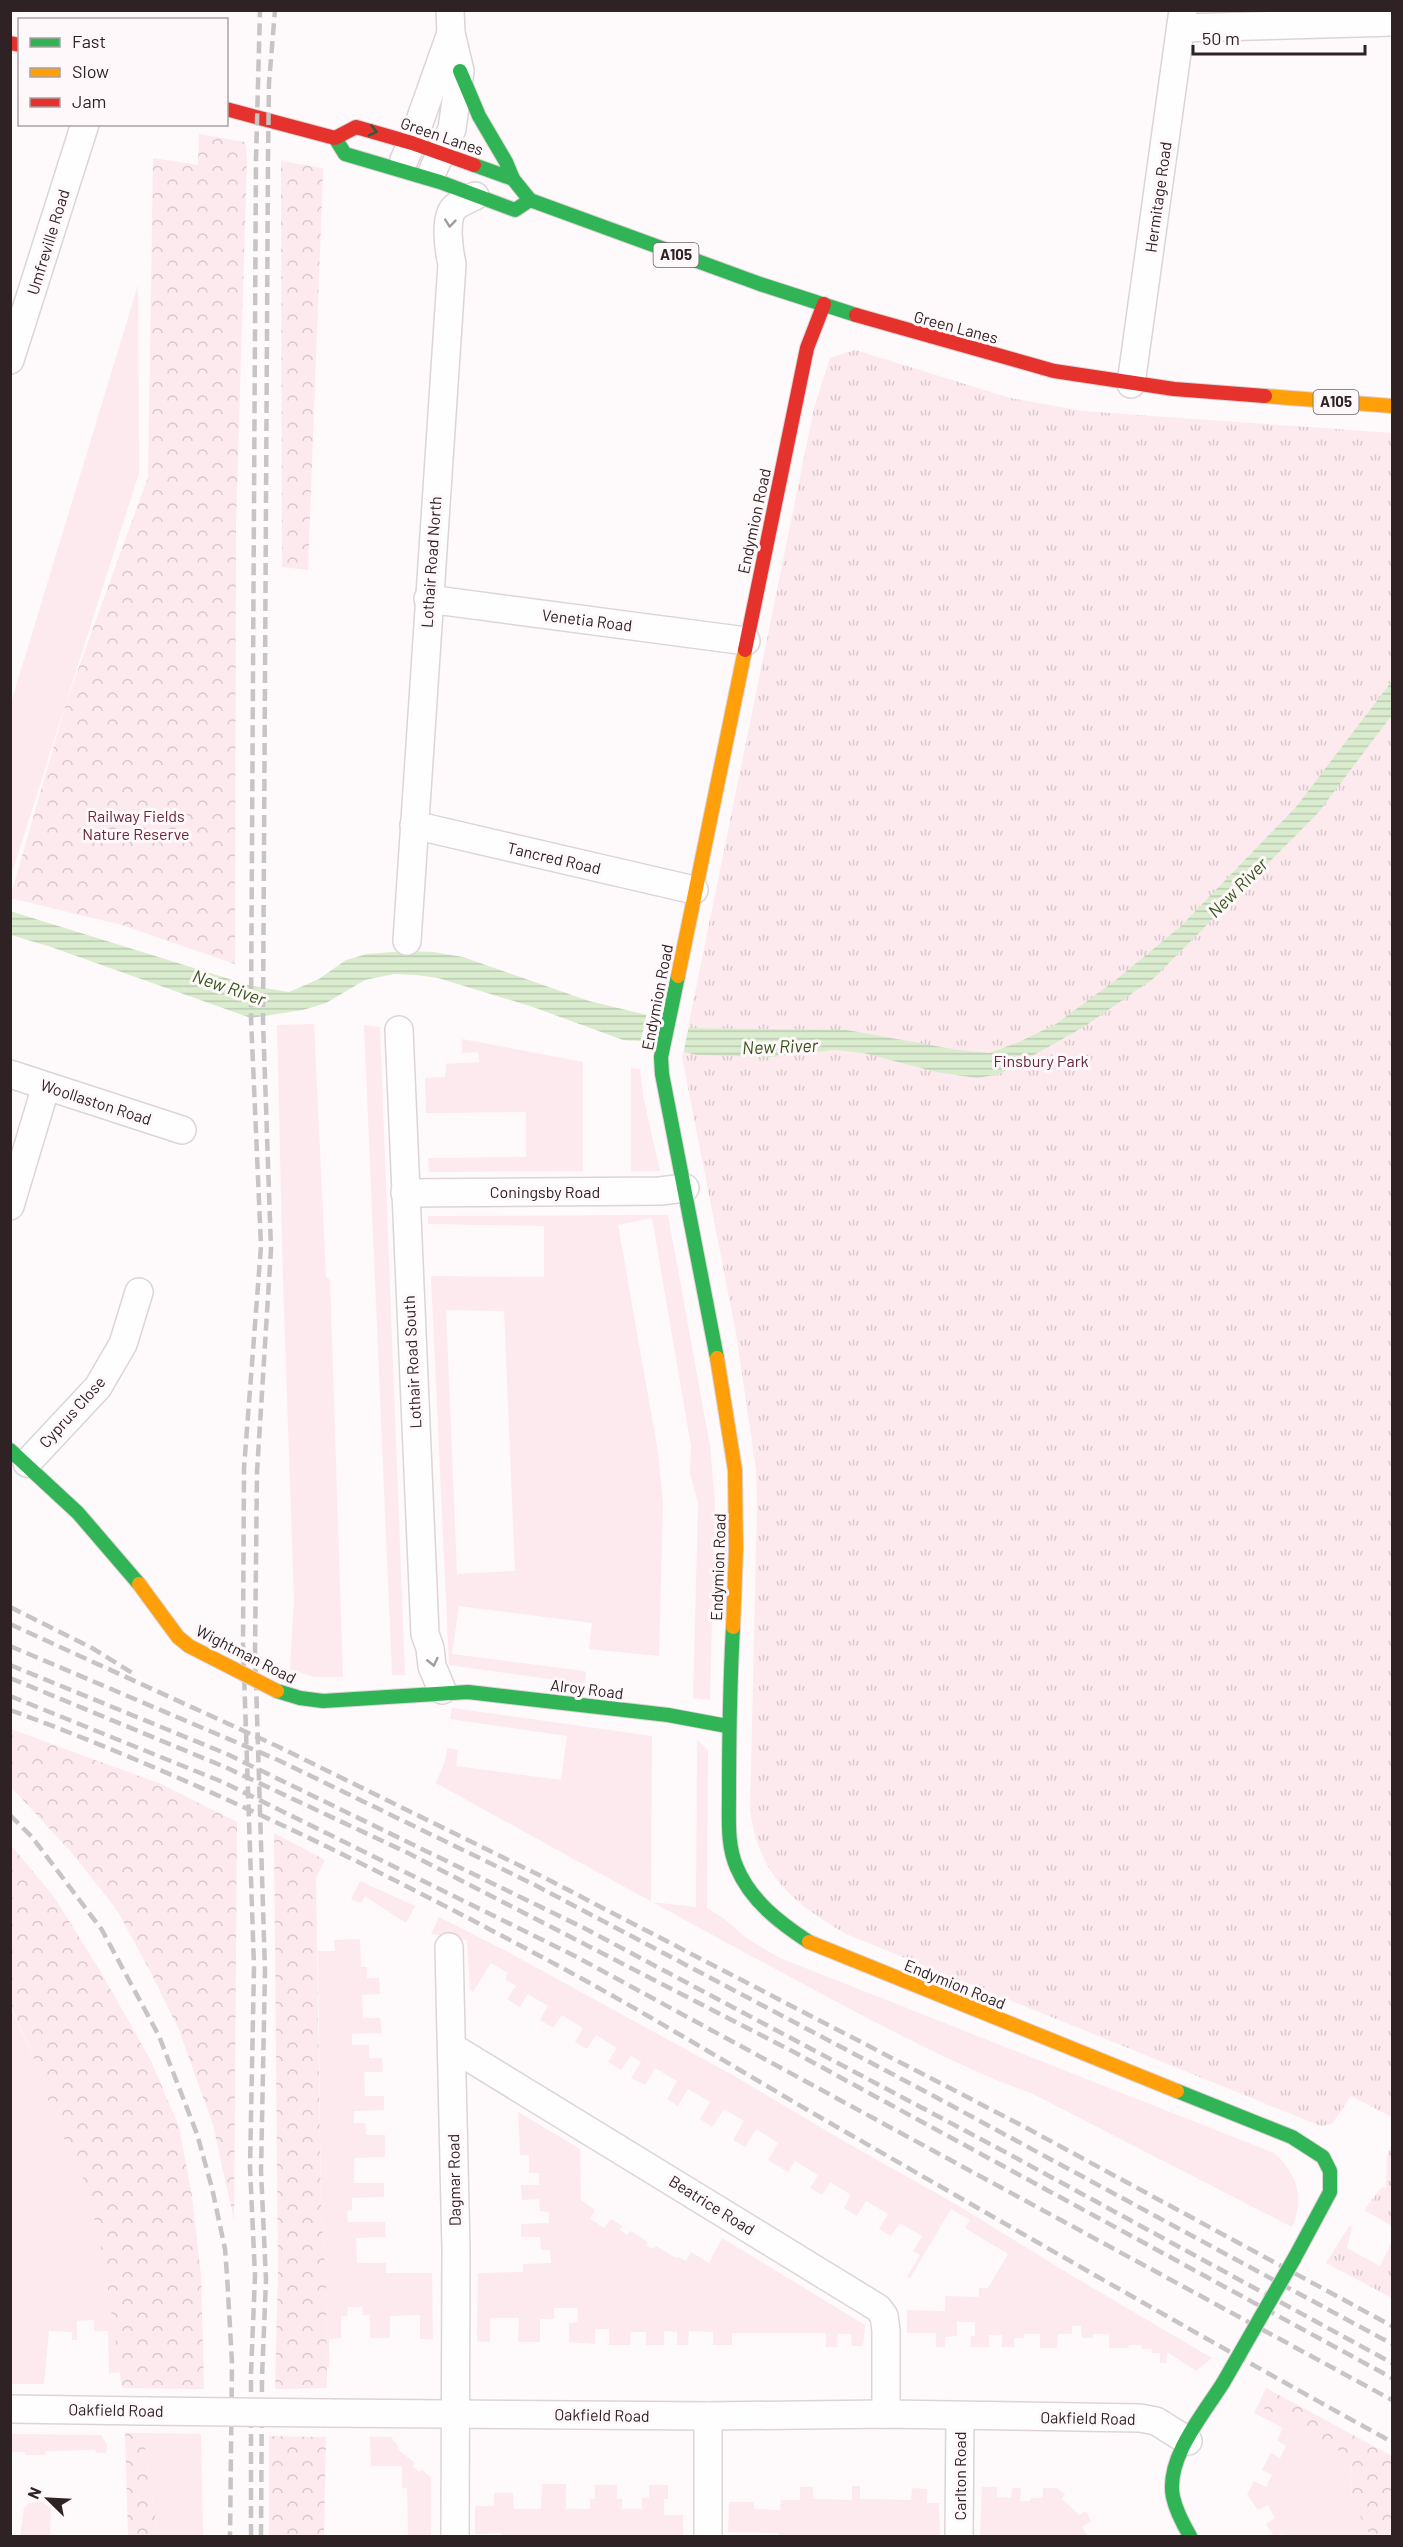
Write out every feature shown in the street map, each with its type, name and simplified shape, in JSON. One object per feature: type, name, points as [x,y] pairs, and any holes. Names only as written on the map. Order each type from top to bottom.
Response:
[{"type":"main road","points":[[228,110],[335,138],[345,154],[399,169],[515,210],[530,200],[513,179],[506,162],[478,116],[460,71]]},
{"type":"main road","name":"Green Lanes","points":[[335,138],[356,127],[412,143],[513,179]]},
{"type":"main road","name":"Green Lanes","points":[[530,200],[680,256],[897,328],[1054,371],[1131,384],[1245,396],[1392,406]]},
{"type":"main road","name":"Endymion Road","points":[[824,304],[807,348],[662,1053],[662,1074],[712,1329],[735,1467],[730,1692],[727,1726],[730,1840],[736,1867],[755,1899],[779,1923],[811,1944],[1292,2137],[1313,2149],[1329,2164],[1330,2192],[1321,2211],[1180,2456],[1172,2485],[1179,2515],[1190,2536]]},
{"type":"main road","name":"Wightman Road","points":[[19,1456],[53,1486],[94,1529],[178,1637],[203,1654],[295,1698],[330,1702],[442,1690]]},
{"type":"main road","name":"Alroy Road","points":[[442,1690],[668,1715],[727,1726]]},
{"type":"street","points":[[1182,19],[1392,22]]},
{"type":"street","name":"Hermitage Road","points":[[1131,384],[1182,19]]},
{"type":"street","points":[[428,179],[442,153],[456,114],[460,71],[450,22]]},
{"type":"street","points":[[399,169],[412,143],[450,22]]},
{"type":"street","name":"Umfreville Road","points":[[10,360],[84,126]]},
{"type":"street","name":"Lothair Road North","points":[[406,941],[452,264],[448,244],[450,215],[453,208],[475,196]]},
{"type":"street","name":"Venetia Road","points":[[428,599],[746,641]]},
{"type":"street","name":"Tancred Road","points":[[414,825],[694,891]]},
{"type":"street","name":"Lothair Road South","points":[[399,1030],[425,1634],[430,1648],[432,1666],[442,1690]]},
{"type":"street","name":"Woollaston Road","points":[[10,1074],[183,1130]]},
{"type":"street","points":[[10,1206],[46,1086]]},
{"type":"street","name":"Coningsby Road","points":[[405,1193],[660,1191],[685,1188]]},
{"type":"street","name":"Cyprus Close","points":[[19,1456],[98,1387],[123,1344],[139,1292]]},
{"type":"street","name":"Dagmar Road","points":[[449,1947],[456,2249],[455,2536]]},
{"type":"street","name":"Beatrice Road","points":[[452,2046],[878,2308],[884,2316],[886,2330],[886,2414]]},
{"type":"street","name":"Oakfield Road","points":[[10,2409],[708,2416],[886,2414],[1140,2418],[1156,2421],[1188,2441]]},
{"type":"street","points":[[708,2416],[708,2536]]},
{"type":"street","name":"Carlton Road","points":[[959,2536],[960,2416]]},
{"type":"green space","name":"Railway Fields Nature Reserve","points":[[199,134],[245,142],[247,158],[236,523],[235,964],[122,925],[10,898],[67,700],[148,477],[153,158],[198,165]]},
{"type":"green space","points":[[281,161],[323,168],[308,570],[282,567]]},
{"type":"green space","points":[[138,285],[139,473],[11,876],[11,703]]},
{"type":"green space","name":"Finsbury Park","points":[[855,350],[1010,398],[1082,411],[1392,433],[1392,2117],[1351,2096],[1332,2124],[1321,2126],[846,1934],[809,1910],[781,1885],[761,1853],[754,1833],[750,1810],[756,1470],[736,1333],[682,1057],[814,408],[830,358]]},
{"type":"green space","points":[[314,1024],[326,1277],[330,1280],[343,1677],[314,1677],[290,1669],[294,1600],[277,1025]]},
{"type":"green space","points":[[364,1025],[380,1027],[405,1675],[392,1675]]},
{"type":"green space","points":[[462,1039],[583,1062],[583,1171],[429,1172],[428,1158],[526,1157],[526,1112],[426,1113],[425,1078],[445,1077],[446,1064],[479,1062],[478,1052],[462,1053]]},
{"type":"green space","points":[[631,1068],[640,1069],[643,1096],[660,1171],[631,1171]]},
{"type":"green space","points":[[668,1215],[710,1446],[715,1503],[710,1700],[693,1698],[698,1503],[690,1473],[691,1446],[652,1218],[618,1225],[658,1452],[663,1503],[659,1656],[589,1649],[592,1623],[459,1606],[452,1654],[584,1671],[586,1672],[585,1684],[449,1665],[431,1276],[544,1277],[544,1226],[428,1224],[428,1216]],"holes":[[[446,1310],[504,1311],[515,1571],[457,1574]]]},
{"type":"green space","points":[[452,1708],[652,1736],[651,1901],[436,1783],[445,1761],[447,1748],[458,1750],[456,1766],[561,1780],[567,1736],[450,1719]]},
{"type":"green space","points":[[11,1729],[161,1784],[237,1822],[234,2220],[213,2125],[179,2030],[117,1910],[72,1853],[11,1787]]},
{"type":"green space","points":[[697,1740],[708,1750],[707,1908],[723,1918],[746,1938],[780,1958],[1274,2153],[1288,2169],[1296,2187],[1298,2206],[1292,2227],[1033,2094],[904,2037],[652,1902],[696,1907]]},
{"type":"green space","points":[[274,1833],[325,1860],[316,1878],[321,2211],[326,2277],[327,2388],[275,2389],[278,2271]]},
{"type":"green space","points":[[11,1845],[54,1897],[102,1974],[151,2061],[179,2127],[192,2196],[201,2276],[204,2389],[122,2388],[104,2261],[87,2186],[54,2118],[38,2069],[11,2006]]},
{"type":"green space","points":[[360,1881],[415,1906],[406,1923],[365,1896],[361,1903],[351,1899]]},
{"type":"green space","points":[[439,1917],[508,1952],[736,2077],[959,2206],[1212,2358],[1196,2371],[1167,2352],[1166,2363],[1160,2363],[1160,2353],[1153,2353],[1152,2349],[1142,2349],[1141,2345],[1109,2348],[1109,2334],[1093,2334],[1093,2338],[1082,2338],[1081,2326],[1072,2326],[1072,2334],[1058,2334],[1057,2348],[1040,2348],[1040,2334],[1024,2334],[1024,2338],[1014,2338],[1014,2347],[1002,2347],[1002,2335],[989,2335],[989,2347],[970,2347],[971,2336],[975,2336],[975,2322],[957,2322],[957,2336],[945,2337],[945,2347],[936,2347],[936,2333],[907,2333],[907,2310],[945,2311],[945,2296],[979,2297],[979,2288],[988,2288],[1008,2254],[965,2228],[970,2220],[951,2209],[910,2278],[907,2277],[920,2255],[913,2251],[922,2236],[900,2223],[891,2236],[879,2229],[888,2214],[866,2201],[857,2216],[844,2208],[851,2195],[830,2182],[822,2195],[810,2188],[818,2175],[795,2161],[788,2172],[768,2160],[778,2143],[756,2129],[745,2147],[733,2140],[744,2121],[724,2109],[712,2127],[700,2119],[710,2102],[688,2089],[678,2106],[667,2099],[677,2081],[655,2068],[645,2085],[631,2078],[641,2062],[631,2056],[621,2070],[608,2062],[617,2048],[596,2035],[587,2049],[575,2042],[583,2028],[562,2015],[553,2028],[540,2020],[548,2006],[528,1994],[520,2007],[507,1999],[516,1986],[505,1979],[508,1973],[491,1963],[473,1992],[470,1989],[467,1940],[431,1934]]},
{"type":"green space","points":[[360,1939],[361,1967],[367,1967],[367,1978],[379,1978],[380,1994],[362,1995],[363,2018],[380,2018],[382,2033],[352,2034],[352,2045],[369,2045],[369,2058],[382,2058],[383,2072],[364,2072],[365,2096],[384,2096],[384,2110],[354,2111],[354,2123],[365,2123],[366,2135],[385,2135],[385,2157],[354,2158],[354,2183],[384,2183],[384,2197],[352,2198],[352,2210],[347,2211],[348,2222],[385,2222],[386,2237],[356,2238],[357,2263],[386,2263],[386,2273],[432,2273],[433,2339],[420,2339],[420,2315],[390,2316],[390,2338],[370,2338],[370,2315],[363,2315],[362,2307],[348,2307],[347,2316],[341,2316],[341,2338],[329,2339],[329,2367],[327,2367],[326,2277],[321,2211],[318,1951],[335,1951],[334,1940]]},
{"type":"green space","points":[[10,2006],[38,2069],[54,2118],[87,2186],[104,2261],[120,2372],[109,2373],[108,2331],[94,2331],[94,2320],[77,2321],[77,2340],[72,2340],[72,2332],[49,2331],[44,2384],[11,2384]]},
{"type":"green space","points":[[518,2112],[580,2149],[581,2200],[595,2210],[590,2219],[604,2228],[611,2219],[622,2226],[620,2230],[627,2235],[631,2231],[648,2242],[646,2245],[653,2249],[656,2246],[686,2261],[691,2252],[709,2263],[722,2238],[865,2325],[863,2346],[852,2346],[851,2334],[838,2334],[837,2347],[826,2347],[826,2333],[732,2333],[732,2345],[713,2345],[713,2332],[689,2331],[688,2345],[677,2345],[677,2332],[664,2331],[664,2345],[646,2345],[646,2332],[631,2332],[630,2345],[609,2345],[609,2329],[595,2329],[595,2344],[569,2342],[569,2323],[578,2322],[577,2308],[554,2308],[554,2319],[540,2319],[540,2342],[518,2342],[519,2318],[490,2318],[490,2342],[477,2341],[478,2273],[523,2272],[523,2264],[551,2263],[550,2250],[541,2250],[540,2237],[521,2237],[521,2224],[549,2223],[549,2212],[540,2211],[539,2199],[522,2200],[521,2185],[539,2185],[539,2173],[529,2173],[529,2155],[520,2155]]},
{"type":"green space","points":[[1392,2142],[1392,2226],[1364,2210],[1382,2187],[1386,2188],[1387,2157]]},
{"type":"green space","points":[[1349,2226],[1352,2227],[1347,2248],[1380,2266],[1392,2242],[1392,2298],[1326,2263]]},
{"type":"green space","points":[[1266,2388],[1392,2456],[1392,2536],[1371,2536],[1361,2518],[1351,2489],[1351,2469],[1354,2459],[1258,2405]]},
{"type":"green space","points":[[1258,2405],[1354,2459],[1350,2479],[1351,2489],[1357,2509],[1371,2536],[1284,2536],[1283,2534],[1274,2536],[1266,2524],[1275,2518],[1268,2505],[1258,2510],[1247,2494],[1254,2481],[1266,2487],[1272,2475],[1262,2470],[1271,2453],[1280,2458],[1286,2446],[1277,2440],[1283,2428],[1254,2413]]},
{"type":"green space","points":[[125,2433],[143,2433],[158,2536],[128,2536]]},
{"type":"green space","points":[[143,2433],[201,2434],[203,2536],[158,2536]]},
{"type":"green space","points":[[10,2434],[101,2435],[107,2445],[106,2453],[96,2453],[95,2450],[46,2451],[45,2455],[25,2455],[25,2452],[11,2452]]},
{"type":"green space","points":[[269,2436],[326,2437],[324,2536],[269,2536]]},
{"type":"green space","points":[[370,2437],[391,2437],[398,2446],[397,2449],[415,2463],[412,2466],[419,2472],[422,2470],[431,2478],[431,2536],[408,2536],[407,2488],[402,2488],[402,2466],[371,2466]]},
{"type":"green space","points":[[542,2484],[566,2484],[566,2509],[590,2509],[590,2499],[595,2499],[595,2485],[617,2485],[617,2499],[622,2499],[622,2509],[642,2509],[642,2498],[649,2498],[649,2485],[668,2485],[668,2499],[664,2499],[664,2515],[683,2515],[683,2536],[475,2534],[475,2506],[494,2506],[494,2493],[513,2493],[514,2509],[541,2509]]},
{"type":"green space","points":[[852,2486],[860,2486],[860,2499],[911,2500],[912,2488],[927,2489],[927,2503],[939,2503],[940,2536],[779,2536],[778,2533],[728,2532],[729,2502],[754,2502],[754,2509],[780,2510],[781,2500],[800,2500],[800,2487],[813,2487],[813,2499],[852,2500]]},
{"type":"green space","points":[[982,2487],[997,2487],[997,2497],[1011,2498],[1012,2488],[1021,2488],[1020,2501],[1043,2498],[1043,2488],[1057,2488],[1065,2494],[1062,2499],[1079,2515],[1086,2511],[1091,2521],[1082,2527],[1088,2536],[980,2536]]},
{"type":"green space","points":[[30,2503],[44,2503],[51,2509],[50,2536],[20,2536],[24,2508]]},
{"type":"water","name":"New River","points":[[1392,681],[1392,715],[1318,813],[1153,979],[1082,1028],[1000,1074],[977,1078],[936,1072],[864,1053],[835,1050],[772,1057],[697,1055],[639,1041],[623,1040],[533,1007],[438,978],[416,975],[394,974],[365,980],[326,1003],[303,1010],[251,1018],[11,935],[10,911],[252,986],[289,992],[319,979],[346,960],[367,954],[433,952],[463,957],[589,1001],[689,1028],[847,1030],[958,1050],[989,1053],[1056,1024],[1117,979],[1181,926],[1296,807]]},
{"type":"pier","points":[[647,1012],[689,1025],[683,1055],[640,1045]]},
{"type":"railway","points":[[251,2536],[251,2373],[255,2276],[250,2167],[254,1967],[243,1644],[244,1468],[261,1246],[251,1018],[256,159],[260,10]]},
{"type":"railway","points":[[261,2536],[262,2377],[266,2280],[261,2171],[265,1971],[255,1651],[257,1472],[271,1249],[263,1021],[268,159],[269,83],[275,10]]},
{"type":"railway","points":[[10,1607],[92,1648],[134,1674]]},
{"type":"railway","points":[[10,1624],[279,1747],[545,1878],[1021,2125],[1392,2326]]},
{"type":"railway","points":[[10,1646],[278,1760],[533,1884],[930,2094],[1392,2344]]},
{"type":"railway","points":[[10,1665],[227,1754],[584,1928],[1007,2153],[1392,2363]]},
{"type":"railway","points":[[10,1678],[225,1767],[408,1853],[792,2051],[1392,2378]]},
{"type":"railway","points":[[10,1696],[225,1783],[575,1956],[1392,2400]]},
{"type":"railway","points":[[10,1710],[153,1767],[293,1830],[430,1898],[566,1970],[1028,2237],[1392,2442]]},
{"type":"railway","points":[[10,1815],[32,1837],[102,1930],[159,2036],[197,2134],[225,2249],[232,2363],[230,2536]]},
{"type":"traffic: fast","points":[[460,71],[479,116],[506,162],[513,179]]},
{"type":"traffic: fast","points":[[335,138],[345,154],[440,182],[515,210],[530,200]]},
{"type":"traffic: fast","points":[[474,165],[513,179],[530,200],[760,284],[856,315]]},
{"type":"traffic: fast","points":[[678,976],[661,1057],[662,1074],[717,1358]]},
{"type":"traffic: fast","points":[[10,1450],[78,1513],[139,1584]]},
{"type":"traffic: fast","points":[[733,1627],[729,1824],[734,1860],[743,1880],[758,1901],[777,1919],[809,1942]]},
{"type":"traffic: fast","points":[[277,1691],[300,1698],[323,1701],[468,1692],[668,1715],[727,1726]]},
{"type":"traffic: fast","points":[[1177,2091],[1292,2137],[1323,2157],[1330,2171],[1330,2192],[1294,2259]]},
{"type":"traffic: fast","points":[[1223,2383],[1294,2259]]},
{"type":"traffic: fast","points":[[1190,2536],[1173,2497],[1172,2482],[1175,2467],[1188,2437],[1223,2383]]},
{"type":"traffic: slow","points":[[1265,396],[1392,406]]},
{"type":"traffic: slow","points":[[678,976],[745,650]]},
{"type":"traffic: slow","points":[[717,1358],[735,1470],[736,1549],[733,1627]]},
{"type":"traffic: slow","points":[[139,1584],[178,1637],[189,1646],[277,1691]]},
{"type":"traffic: slow","points":[[809,1942],[1177,2091]]},
{"type":"traffic: jam","points":[[10,43],[18,45]]},
{"type":"traffic: jam","points":[[228,110],[335,138],[356,127],[412,143],[474,165]]},
{"type":"traffic: jam","points":[[745,650],[807,348],[824,304]]},
{"type":"traffic: jam","points":[[856,315],[1054,371],[1174,389],[1265,396]]}]
